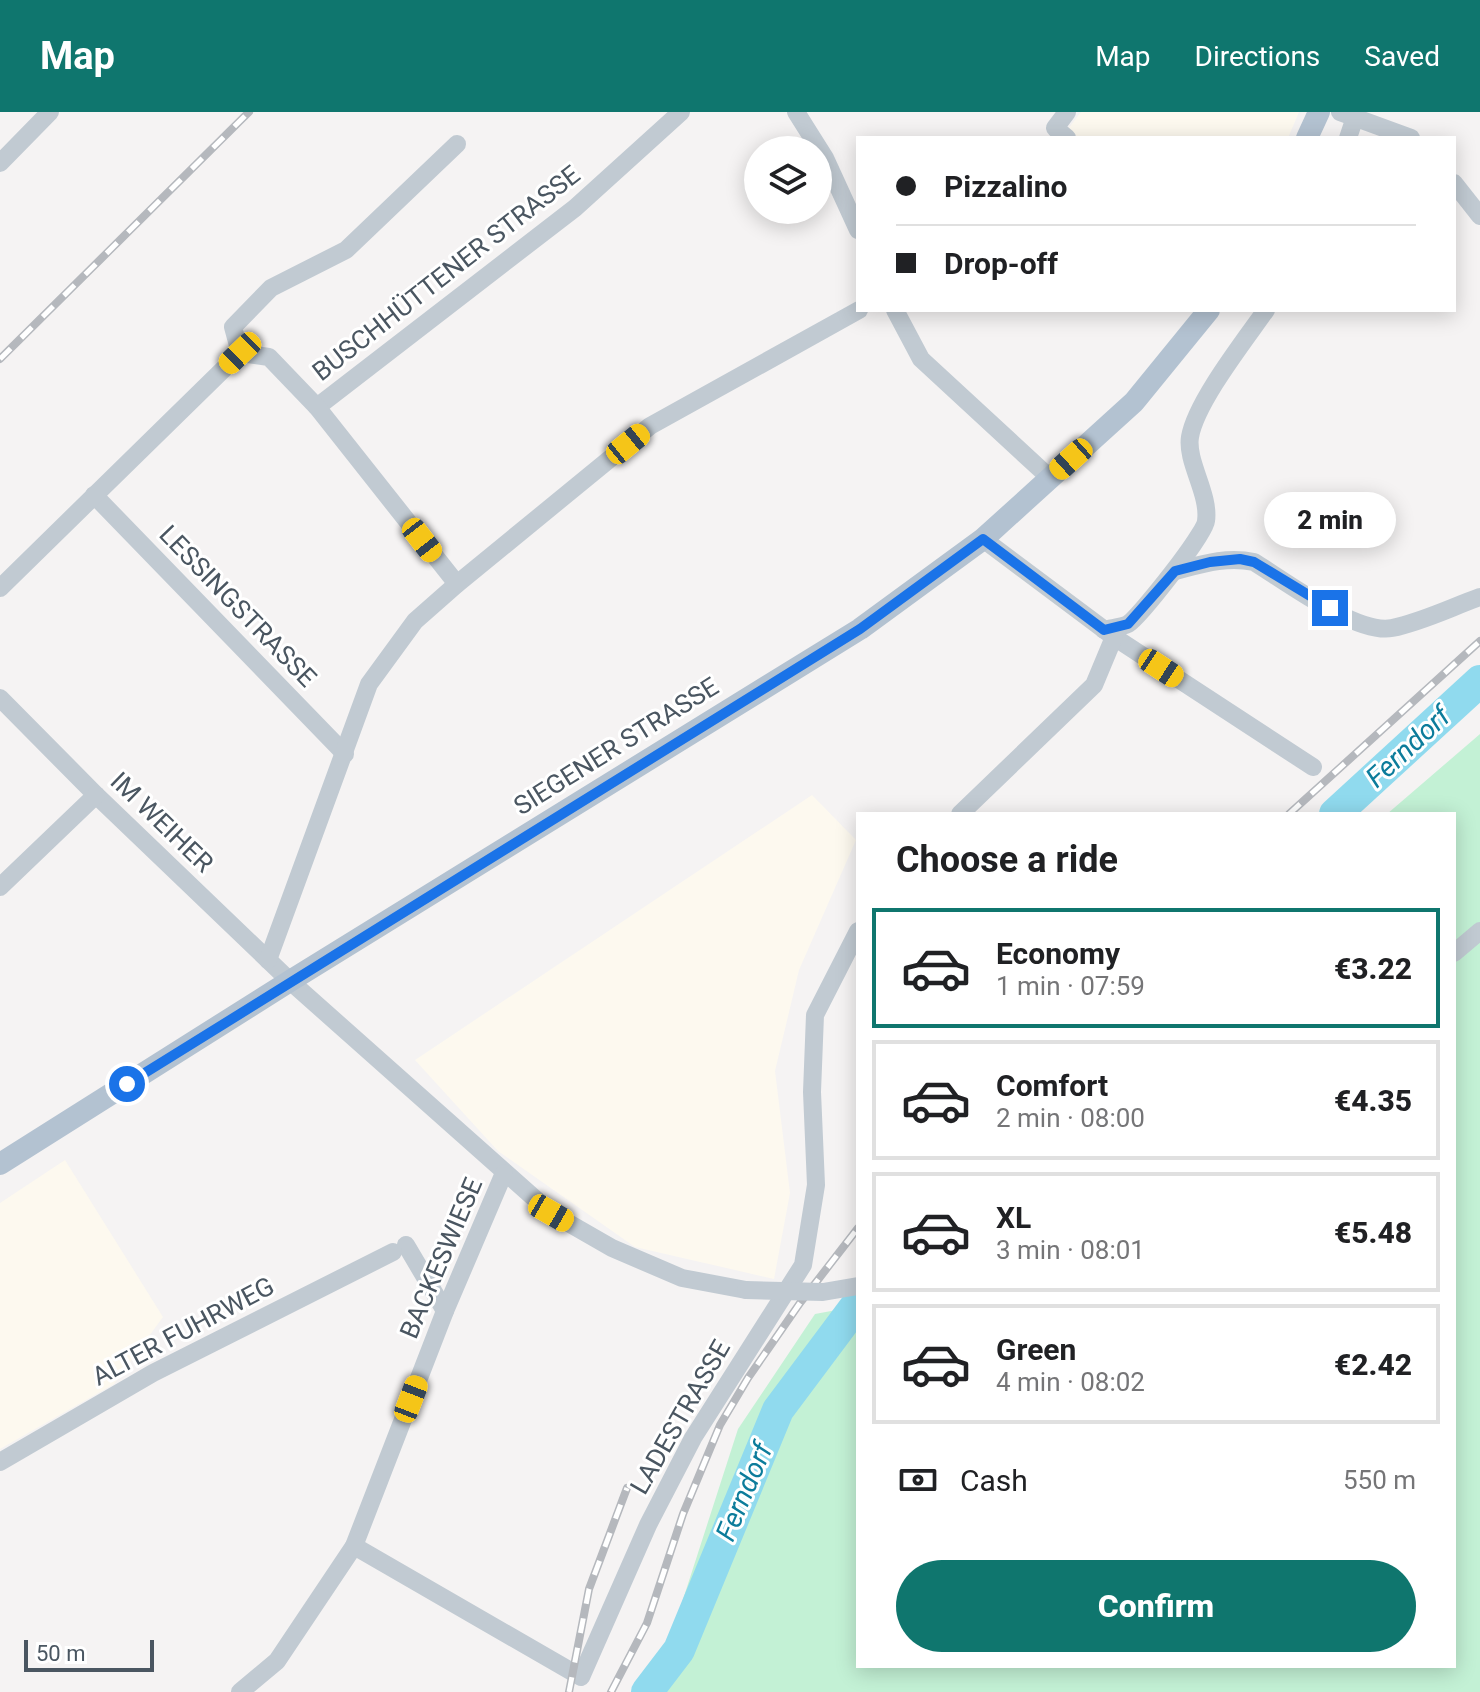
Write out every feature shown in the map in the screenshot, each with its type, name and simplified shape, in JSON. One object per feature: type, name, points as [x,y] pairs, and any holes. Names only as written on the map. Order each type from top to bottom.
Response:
[{"type":"main road","points":[[1308,136],[1319,112]]},
{"type":"main road","name":"SIEGENER STRASSE","points":[[0,1164],[860,629],[983,539],[1134,402],[1207,312]]},
{"type":"street","points":[[0,163],[50,112]]},
{"type":"street","name":"BUSCHHÜTTENER STRASSE","points":[[240,353],[269,357],[317,407],[575,208],[681,112]]},
{"type":"street","points":[[796,112],[825,158],[856,226]]},
{"type":"street","points":[[1065,136],[1055,128],[1067,112]]},
{"type":"street","points":[[1348,136],[1347,114],[1406,136]]},
{"type":"street","points":[[0,588],[240,353],[233,327],[271,288],[346,250],[457,144]]},
{"type":"street","points":[[1456,186],[1480,216]]},
{"type":"street","points":[[268,960],[369,684],[415,621],[650,426],[856,312]]},
{"type":"street","points":[[896,312],[921,359],[1050,478]]},
{"type":"street","points":[[962,812],[1094,685],[1109,633],[1128,624],[1175,571],[1206,523],[1202,487],[1190,448],[1190,435],[1210,392],[1265,312]]},
{"type":"street","points":[[317,407],[457,584]]},
{"type":"street","name":"LESSINGSTRASSE","points":[[94,495],[345,754]]},
{"type":"street","points":[[983,539],[1109,633],[1313,767]]},
{"type":"street","points":[[1175,571],[1210,562],[1240,559],[1254,562],[1368,628],[1390,628],[1480,597]]},
{"type":"street","name":"IM WEIHER","points":[[0,698],[290,981],[551,1213],[612,1248],[682,1278],[746,1290],[823,1292],[856,1286]]},
{"type":"street","points":[[0,887],[96,795]]},
{"type":"street","points":[[1456,951],[1480,931]]},
{"type":"street","name":"LADESTRASSE","points":[[354,1546],[581,1677],[648,1525],[693,1438],[803,1265],[816,1185],[812,1092],[815,1015],[856,935]]},
{"type":"street","name":"BACKESWIESE","points":[[240,1692],[277,1661],[354,1546],[445,1311],[504,1173]]},
{"type":"street","name":"ALTER FUHRWEG","points":[[0,1462],[153,1373],[400,1248],[445,1311]]},
{"type":"shaded area","points":[[1081,112],[1299,112],[1289,136],[1077,136],[1068,129]]},
{"type":"shaded area","points":[[812,795],[856,840],[799,970],[775,1071],[790,1193],[774,1279],[635,1247],[498,1151],[415,1060]]},
{"type":"shaded area","points":[[65,1160],[163,1317],[114,1384],[0,1449],[0,1203]]},
{"type":"green space","points":[[1480,734],[1480,1692],[634,1692],[667,1649],[738,1429],[815,1314],[856,1306],[856,1668],[1456,1668],[1456,812],[1389,812]]},
{"type":"waterway","name":"Ferndorf","points":[[1337,812],[1480,681]]},
{"type":"waterway","name":"Ferndorf","points":[[647,1692],[679,1650],[778,1410],[856,1306]]},
{"type":"railway","points":[[0,359],[249,112]]},
{"type":"railway","points":[[1291,812],[1480,641]]},
{"type":"railway","points":[[611,1692],[647,1623],[683,1514],[720,1425],[800,1303],[856,1231]]},
{"type":"railway","points":[[569,1692],[589,1589],[627,1488]]},
{"type":"route","points":[[127,1084],[860,629],[983,539],[1104,630],[1128,624],[1175,571],[1210,562],[1240,559],[1254,562],[1330,608]]}]
